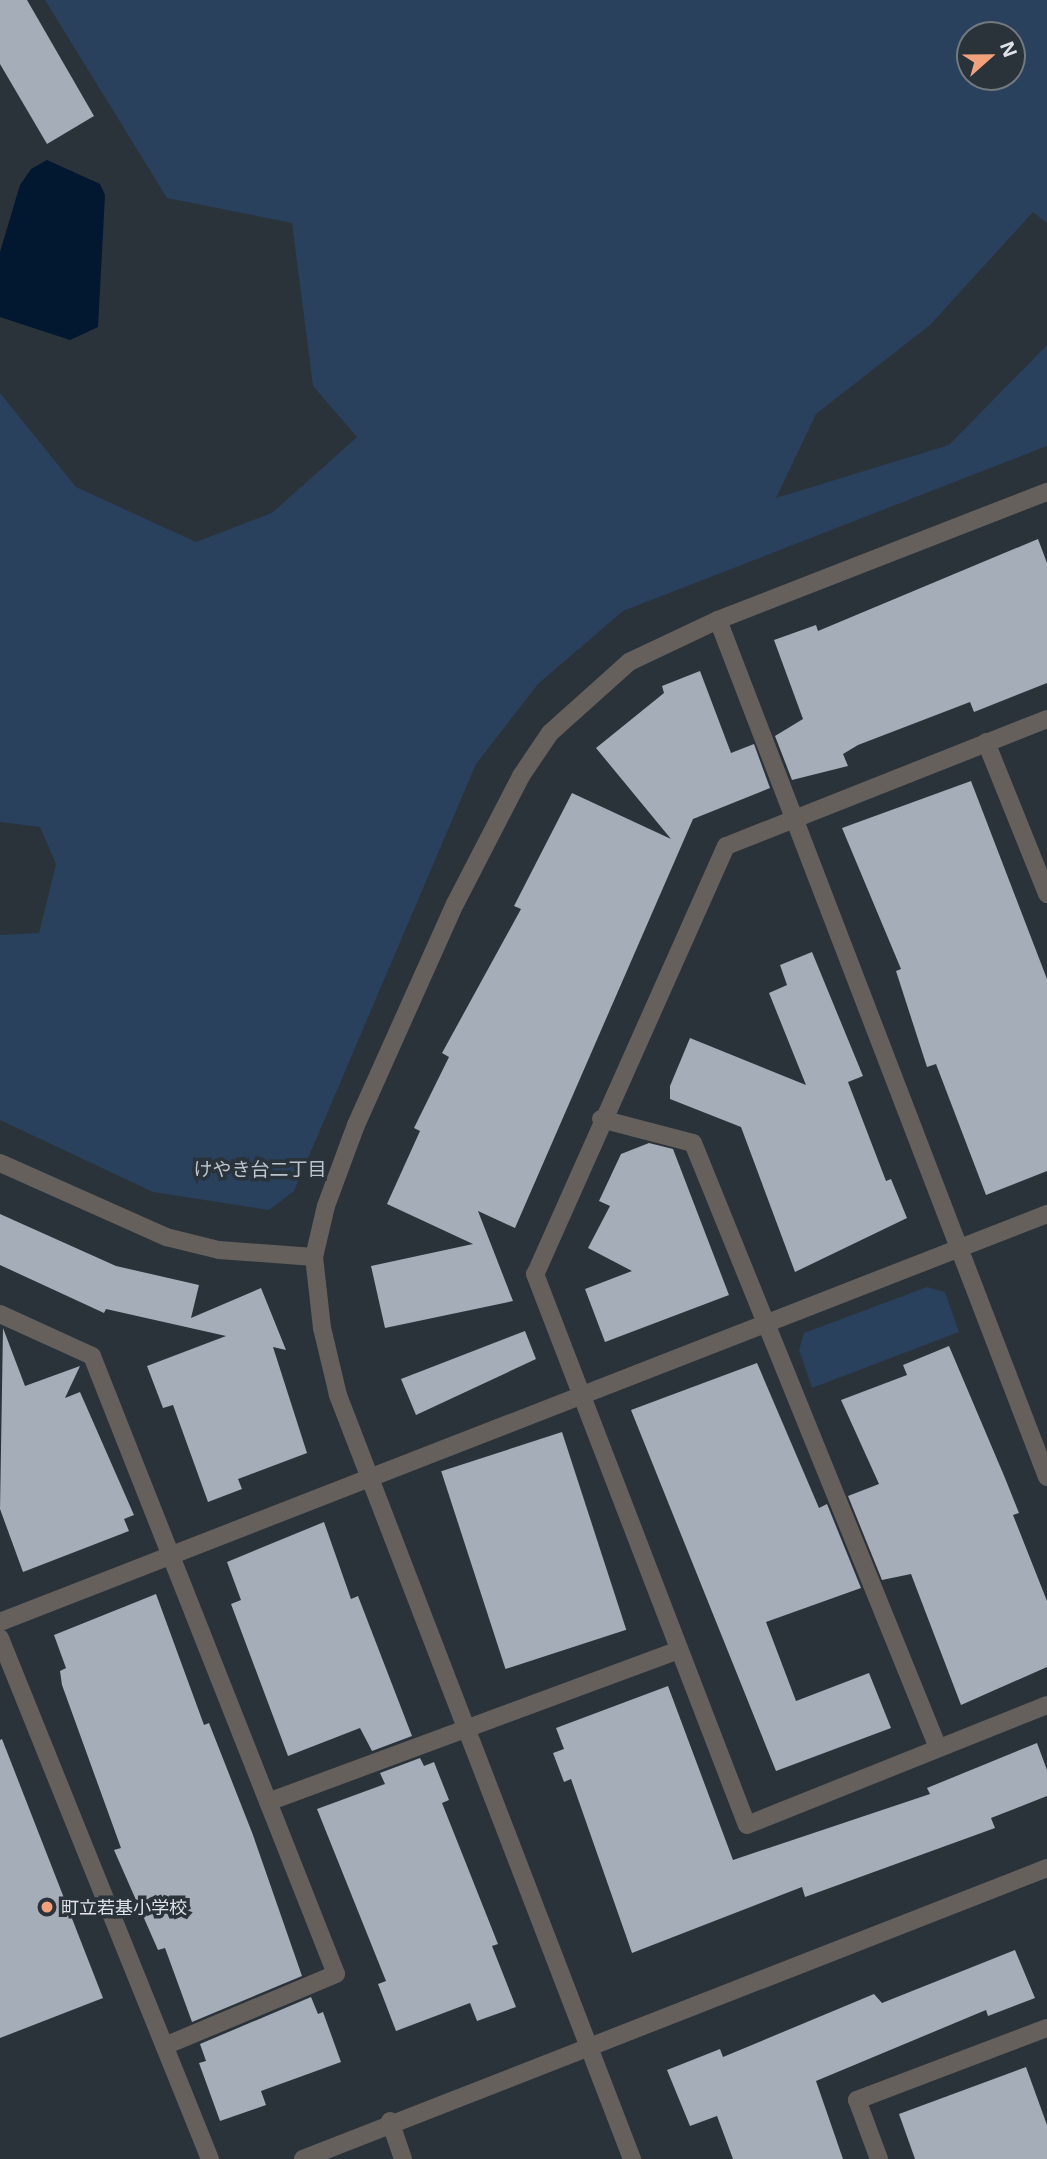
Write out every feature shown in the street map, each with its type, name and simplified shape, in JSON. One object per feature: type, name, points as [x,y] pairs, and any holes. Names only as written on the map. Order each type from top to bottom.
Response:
[{"type":"street","points":[[632,2159],[366,1477],[322,1328],[314,1257],[356,1125],[455,904],[521,776],[550,733],[629,662],[718,620],[1047,492]]},
{"type":"street","points":[[718,620],[1047,1477]]},
{"type":"street","points":[[1047,719],[795,816],[726,846],[601,1119],[535,1274],[747,1825],[1047,1705]]},
{"type":"street","points":[[986,742],[1047,894]]},
{"type":"street","points":[[601,1119],[693,1143],[938,1748]]},
{"type":"street","points":[[0,1163],[166,1237],[219,1250],[314,1257]]},
{"type":"street","points":[[0,1622],[366,1477],[766,1326],[1047,1214]]},
{"type":"street","points":[[0,1314],[92,1356],[336,1974],[165,2046]]},
{"type":"street","points":[[0,1639],[210,2159]]},
{"type":"street","points":[[268,1802],[462,1727],[678,1650]]},
{"type":"street","points":[[303,2159],[390,2121],[1047,1868]]},
{"type":"street","points":[[879,2159],[857,2100],[1046,2030]]},
{"type":"street","points":[[390,2121],[403,2159]]},
{"type":"shaded area","points":[[45,0],[1047,0],[1047,223],[1033,212],[930,325],[816,414],[776,498],[949,445],[1047,345],[1047,446],[623,611],[538,684],[476,764],[294,1191],[269,1210],[153,1192],[0,1120],[0,935],[39,933],[56,864],[40,827],[0,822],[0,393],[76,487],[196,542],[272,513],[357,437],[313,386],[292,223],[167,198]]},
{"type":"shaded area","points":[[47,160],[100,184],[105,195],[98,327],[70,340],[0,317],[0,252],[20,185],[31,169]]},
{"type":"shaded area","points":[[927,1287],[945,1292],[959,1332],[812,1388],[799,1350],[804,1333]]},
{"type":"building","points":[[0,0],[27,0],[94,116],[47,144],[0,64]]},
{"type":"building","points":[[1038,539],[1047,563],[1047,683],[974,712],[970,702],[858,745],[843,754],[848,766],[792,780],[775,736],[803,719],[774,640],[816,625],[818,631]]},
{"type":"building","points":[[700,671],[731,753],[754,744],[770,788],[693,819],[515,1228],[478,1211],[513,1301],[385,1328],[371,1266],[473,1244],[387,1204],[420,1131],[414,1128],[449,1057],[442,1053],[521,909],[514,906],[572,793],[671,839],[596,748],[664,693],[662,686]]},
{"type":"building","points":[[971,781],[1047,979],[1047,1171],[986,1195],[936,1064],[927,1067],[896,971],[901,969],[842,828]]},
{"type":"building","points":[[812,952],[863,1076],[848,1082],[886,1181],[891,1179],[907,1218],[795,1272],[741,1127],[670,1099],[670,1086],[690,1038],[806,1085],[769,993],[787,985],[780,965]]},
{"type":"building","points":[[649,1143],[673,1149],[729,1295],[605,1342],[585,1289],[632,1271],[588,1248],[610,1206],[599,1201],[621,1154]]},
{"type":"building","points":[[0,1214],[116,1266],[199,1285],[191,1318],[261,1288],[286,1350],[273,1347],[307,1453],[238,1479],[242,1489],[208,1502],[173,1405],[163,1408],[147,1366],[226,1336],[106,1309],[104,1313],[0,1265]]},
{"type":"building","points":[[3,1328],[25,1386],[80,1366],[65,1398],[80,1392],[134,1515],[124,1519],[129,1531],[23,1572],[0,1509]]},
{"type":"building","points":[[525,1331],[536,1359],[416,1415],[401,1379]]},
{"type":"building","points":[[949,1346],[1019,1513],[1013,1515],[1047,1601],[1047,1667],[961,1705],[911,1574],[882,1580],[848,1496],[879,1484],[841,1400],[907,1375],[903,1365]]},
{"type":"building","points":[[757,1363],[819,1508],[827,1504],[861,1588],[766,1622],[796,1701],[869,1673],[891,1728],[776,1771],[631,1410]]},
{"type":"building","points":[[562,1432],[626,1630],[505,1669],[441,1471]]},
{"type":"building","points":[[324,1522],[351,1599],[358,1596],[412,1736],[372,1751],[360,1728],[288,1756],[231,1604],[241,1600],[227,1562]]},
{"type":"building","points":[[156,1594],[204,1725],[209,1723],[253,1835],[302,1976],[192,2022],[165,1948],[158,1950],[114,1850],[121,1848],[62,1685],[60,1671],[66,1668],[54,1635]]},
{"type":"building","points":[[668,1686],[733,1860],[930,1794],[927,1788],[1037,1743],[1047,1770],[1047,1796],[991,1818],[995,1828],[805,1897],[802,1887],[632,1953],[571,1779],[564,1782],[553,1753],[564,1749],[556,1728]]},
{"type":"building","points":[[2,1739],[103,1998],[0,2038],[0,1740]]},
{"type":"building","points":[[420,1758],[424,1766],[434,1762],[449,1800],[442,1803],[498,1944],[492,1946],[516,2007],[477,2021],[470,2003],[396,2031],[378,1984],[386,1981],[317,1809],[385,1784],[380,1773]]},
{"type":"building","points":[[1015,1950],[1035,1998],[988,2016],[986,2010],[816,2081],[843,2159],[733,2159],[717,2116],[690,2126],[667,2070],[720,2049],[723,2057],[874,1994],[882,2003]]},
{"type":"building","points":[[311,1997],[318,2014],[323,2012],[341,2062],[261,2091],[266,2105],[220,2121],[199,2063],[206,2061],[200,2044]]},
{"type":"building","points":[[1026,2067],[1047,2125],[1047,2159],[915,2159],[899,2114]]},
{"type":"place","name":"町立若基小学校","points":[[47,1907]]},
{"type":"district","name":"けやき台二丁目","points":[[260,1170]]}]
